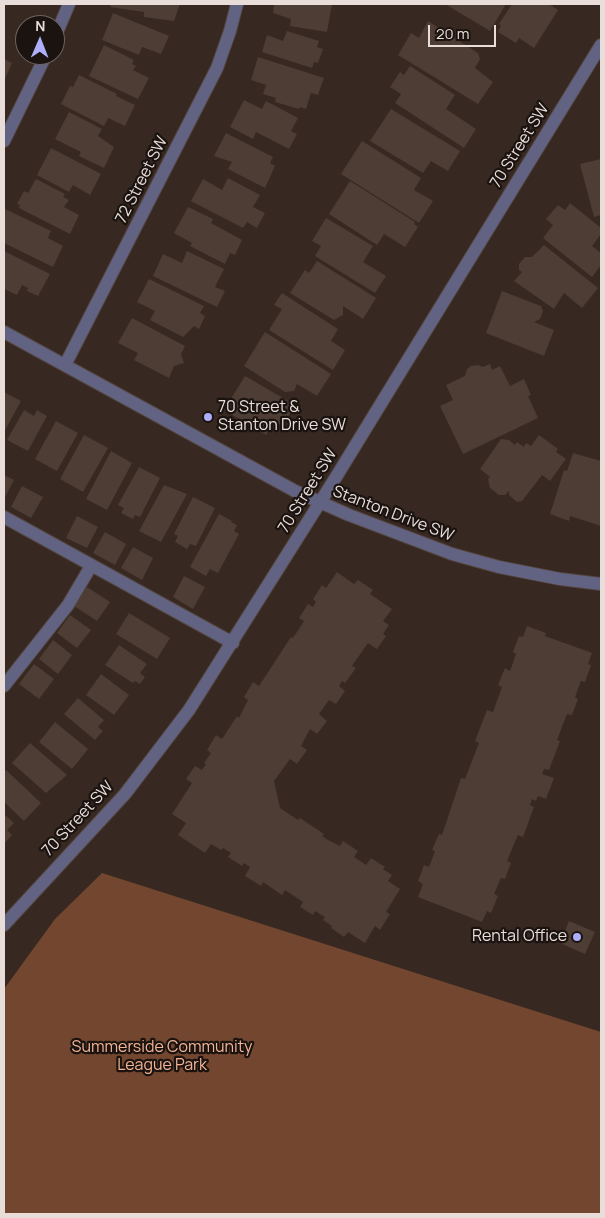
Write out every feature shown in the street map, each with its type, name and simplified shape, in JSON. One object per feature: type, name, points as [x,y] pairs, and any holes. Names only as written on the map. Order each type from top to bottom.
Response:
[{"type":"street","name":"72 Street SW","points":[[65,365],[217,68],[237,4]]},
{"type":"street","name":"70 Street SW","points":[[4,925],[125,794],[189,710],[320,503],[601,45]]},
{"type":"street","points":[[4,141],[41,65]]},
{"type":"street","name":"Stanton Drive SW","points":[[4,332],[320,503],[452,554],[499,567],[560,579],[601,584]]},
{"type":"street","points":[[4,518],[233,643]]},
{"type":"street","points":[[4,686],[68,604],[92,566]]},
{"type":"green space","name":"Summerside Community League Park","points":[[102,873],[601,1032],[601,1214],[4,1214],[4,989],[55,919]]},
{"type":"building","points":[[111,4],[180,4],[174,21],[144,17],[144,12],[110,7]]},
{"type":"building","points":[[274,4],[332,4],[327,32],[290,26],[291,19],[273,13]]},
{"type":"building","points":[[445,4],[506,4],[490,31]]},
{"type":"building","points":[[512,4],[549,4],[558,10],[534,48],[519,38],[516,43],[498,32],[501,26],[499,24]]},
{"type":"building","points":[[113,13],[169,36],[161,54],[142,47],[139,55],[102,40]]},
{"type":"building","points":[[428,21],[478,53],[480,59],[475,68],[493,82],[478,104],[398,55],[411,33],[419,38]]},
{"type":"building","points":[[287,31],[319,41],[317,47],[323,49],[318,63],[314,62],[312,68],[262,52],[267,35],[283,41]]},
{"type":"building","points":[[104,45],[134,60],[132,64],[136,66],[133,70],[149,78],[138,99],[89,76]]},
{"type":"building","points":[[258,57],[324,78],[318,95],[311,93],[306,109],[300,107],[299,109],[275,102],[276,98],[263,94],[266,85],[251,80]]},
{"type":"building","points":[[4,59],[12,63],[4,81]]},
{"type":"building","points":[[410,66],[455,95],[446,109],[476,129],[464,148],[395,103],[401,94],[390,87],[400,72],[404,75]]},
{"type":"building","points":[[79,75],[135,105],[125,126],[108,118],[104,126],[61,104],[70,86],[73,87]]},
{"type":"building","points":[[244,100],[262,109],[266,101],[298,118],[291,131],[297,134],[289,149],[256,132],[253,139],[230,127]]},
{"type":"building","points":[[391,109],[460,151],[448,171],[431,161],[423,173],[370,141]]},
{"type":"building","points":[[69,112],[102,129],[98,136],[114,147],[104,168],[79,156],[81,152],[55,139]]},
{"type":"building","points":[[226,133],[273,157],[270,163],[275,166],[265,188],[228,169],[232,162],[214,156]]},
{"type":"building","points":[[362,141],[421,178],[414,190],[433,201],[419,223],[341,174]]},
{"type":"building","points":[[51,148],[101,174],[90,195],[73,185],[69,192],[37,175]]},
{"type":"building","points":[[601,159],[601,215],[594,217],[580,164]]},
{"type":"building","points":[[228,178],[260,195],[253,207],[265,213],[257,228],[247,222],[243,228],[191,201],[203,179],[222,190]]},
{"type":"building","points":[[36,179],[65,194],[63,197],[69,200],[64,207],[79,215],[70,234],[19,208],[20,205],[17,204],[24,191],[28,193]]},
{"type":"building","points":[[350,181],[415,222],[414,224],[418,227],[405,247],[384,234],[377,245],[329,214]]},
{"type":"building","points":[[570,203],[601,228],[601,234],[592,246],[601,253],[601,265],[592,277],[543,238],[553,225],[546,219],[558,205],[565,210]]},
{"type":"building","points":[[188,207],[213,219],[211,223],[242,240],[235,255],[230,253],[225,264],[190,246],[192,243],[174,233]]},
{"type":"building","points":[[5,209],[51,231],[48,238],[63,246],[53,267],[4,243]]},
{"type":"building","points":[[326,218],[373,246],[363,262],[386,276],[375,293],[315,256],[321,246],[312,241]]},
{"type":"building","points":[[544,245],[598,288],[582,308],[564,293],[554,309],[514,281],[522,272],[519,270],[519,264],[525,257],[532,257]]},
{"type":"building","points":[[4,251],[50,274],[38,296],[27,291],[28,288],[22,285],[17,295],[4,289]]},
{"type":"building","points":[[187,251],[224,269],[215,287],[225,291],[217,307],[153,276],[163,254],[182,263]]},
{"type":"building","points":[[317,261],[376,298],[363,319],[343,306],[343,315],[334,320],[290,293],[305,270],[309,273]]},
{"type":"building","points":[[149,279],[204,306],[200,313],[205,316],[199,329],[194,326],[183,337],[150,320],[155,311],[137,302]]},
{"type":"building","points":[[502,291],[541,306],[543,311],[540,319],[534,322],[554,330],[544,356],[486,333]]},
{"type":"building","points":[[282,293],[338,329],[331,341],[345,350],[333,370],[269,330],[282,309],[274,305]]},
{"type":"building","points":[[132,318],[185,346],[181,354],[184,363],[174,366],[169,378],[134,360],[138,353],[118,343]]},
{"type":"building","points":[[265,332],[331,374],[317,396],[297,384],[294,391],[285,392],[244,366]]},
{"type":"building","points":[[490,364],[492,370],[500,366],[510,386],[524,379],[531,395],[528,396],[538,418],[463,454],[440,406],[453,400],[446,385],[465,376],[467,369],[471,366],[478,365],[483,367]]},
{"type":"building","points":[[245,376],[295,405],[283,425],[273,423],[266,435],[224,410]]},
{"type":"building","points":[[4,392],[21,401],[4,432]]},
{"type":"building","points":[[24,410],[34,416],[37,410],[47,416],[28,451],[7,440]]},
{"type":"building","points":[[56,421],[78,433],[57,471],[35,459]]},
{"type":"building","points":[[84,435],[108,448],[83,492],[60,479]]},
{"type":"building","points":[[539,435],[558,449],[556,452],[566,459],[550,481],[542,475],[522,501],[517,502],[509,495],[509,491],[505,495],[499,495],[490,488],[488,479],[490,477],[480,469],[501,439],[509,440],[515,445],[517,442],[524,447],[526,443],[531,446]]},
{"type":"building","points":[[111,451],[132,463],[107,510],[86,499]]},
{"type":"building","points":[[573,453],[601,461],[601,526],[570,516],[569,521],[550,514],[564,470],[567,471]]},
{"type":"building","points":[[139,467],[160,478],[140,517],[135,515],[133,519],[121,513],[124,508],[118,505]]},
{"type":"building","points":[[4,475],[14,480],[4,499]]},
{"type":"building","points":[[164,485],[187,494],[161,542],[139,531]]},
{"type":"building","points":[[22,486],[43,497],[31,518],[11,507]]},
{"type":"building","points":[[193,497],[215,508],[196,546],[190,544],[187,549],[175,542],[178,536],[174,534]]},
{"type":"building","points":[[219,514],[237,525],[234,531],[239,534],[218,573],[210,569],[206,576],[190,567]]},
{"type":"building","points":[[77,516],[98,527],[87,548],[66,538]]},
{"type":"building","points":[[105,532],[126,544],[115,565],[93,553]]},
{"type":"building","points":[[133,547],[153,558],[142,580],[121,568]]},
{"type":"building","points":[[337,572],[354,584],[358,580],[373,590],[370,594],[392,609],[383,621],[389,625],[383,634],[386,636],[377,649],[368,643],[352,666],[356,668],[345,683],[342,681],[339,686],[345,691],[336,704],[329,700],[319,714],[327,721],[317,734],[310,729],[301,746],[307,750],[297,764],[290,759],[274,781],[280,808],[298,820],[300,818],[324,834],[322,836],[328,840],[340,846],[343,841],[358,851],[354,857],[366,865],[371,858],[385,867],[383,869],[392,875],[388,881],[400,889],[386,912],[390,914],[380,930],[375,926],[365,943],[348,932],[344,937],[323,920],[325,917],[315,911],[313,915],[300,907],[303,902],[285,890],[282,895],[263,882],[261,886],[245,876],[250,867],[244,863],[242,866],[228,857],[231,853],[223,848],[221,850],[211,844],[205,853],[178,835],[186,823],[172,814],[192,783],[186,779],[195,766],[202,770],[206,764],[204,763],[211,753],[207,750],[216,735],[222,739],[237,716],[239,718],[248,700],[244,697],[253,682],[259,686],[291,637],[293,638],[304,621],[299,618],[308,604],[313,607],[316,602],[313,599],[322,585],[326,588]]},
{"type":"building","points":[[184,576],[205,587],[193,609],[173,597]]},
{"type":"building","points":[[87,587],[110,602],[97,621],[74,606]]},
{"type":"building","points":[[129,613],[170,638],[157,659],[116,634]]},
{"type":"building","points":[[70,615],[91,630],[77,648],[57,633]]},
{"type":"building","points":[[527,626],[546,633],[545,636],[592,653],[588,664],[591,665],[585,682],[581,681],[575,697],[578,699],[572,715],[567,714],[557,740],[560,741],[549,770],[544,769],[542,774],[554,778],[546,799],[538,796],[536,801],[532,799],[530,805],[534,807],[523,837],[518,835],[507,861],[511,863],[505,879],[501,878],[494,894],[498,896],[491,913],[487,911],[482,922],[418,897],[423,884],[418,881],[424,865],[429,867],[435,851],[432,850],[439,834],[442,835],[461,778],[465,779],[479,743],[475,741],[487,710],[493,712],[502,687],[498,685],[505,668],[510,671],[516,654],[513,652],[519,636],[523,637]]},
{"type":"building","points":[[53,640],[72,655],[58,674],[39,659]]},
{"type":"building","points":[[119,645],[147,664],[140,673],[145,677],[140,684],[135,681],[133,683],[105,665]]},
{"type":"building","points":[[34,664],[54,679],[39,699],[19,684]]},
{"type":"building","points":[[101,674],[129,695],[114,715],[86,695]]},
{"type":"building","points":[[78,698],[104,720],[98,727],[103,731],[95,740],[64,714]]},
{"type":"building","points":[[55,722],[88,749],[72,769],[39,742]]},
{"type":"building","points":[[30,743],[67,775],[46,793],[12,763]]},
{"type":"building","points":[[6,770],[41,803],[24,821],[4,802],[4,773]]},
{"type":"building","points":[[4,814],[14,823],[7,830],[12,835],[4,844]]},
{"type":"building","name":"Rental Office","points":[[569,921],[595,932],[585,954],[560,943]]},
{"type":"place","name":"70 Street & Stanton Drive SW","points":[[208,417]]},
{"type":"place","name":"Rental Office","points":[[577,937]]}]
